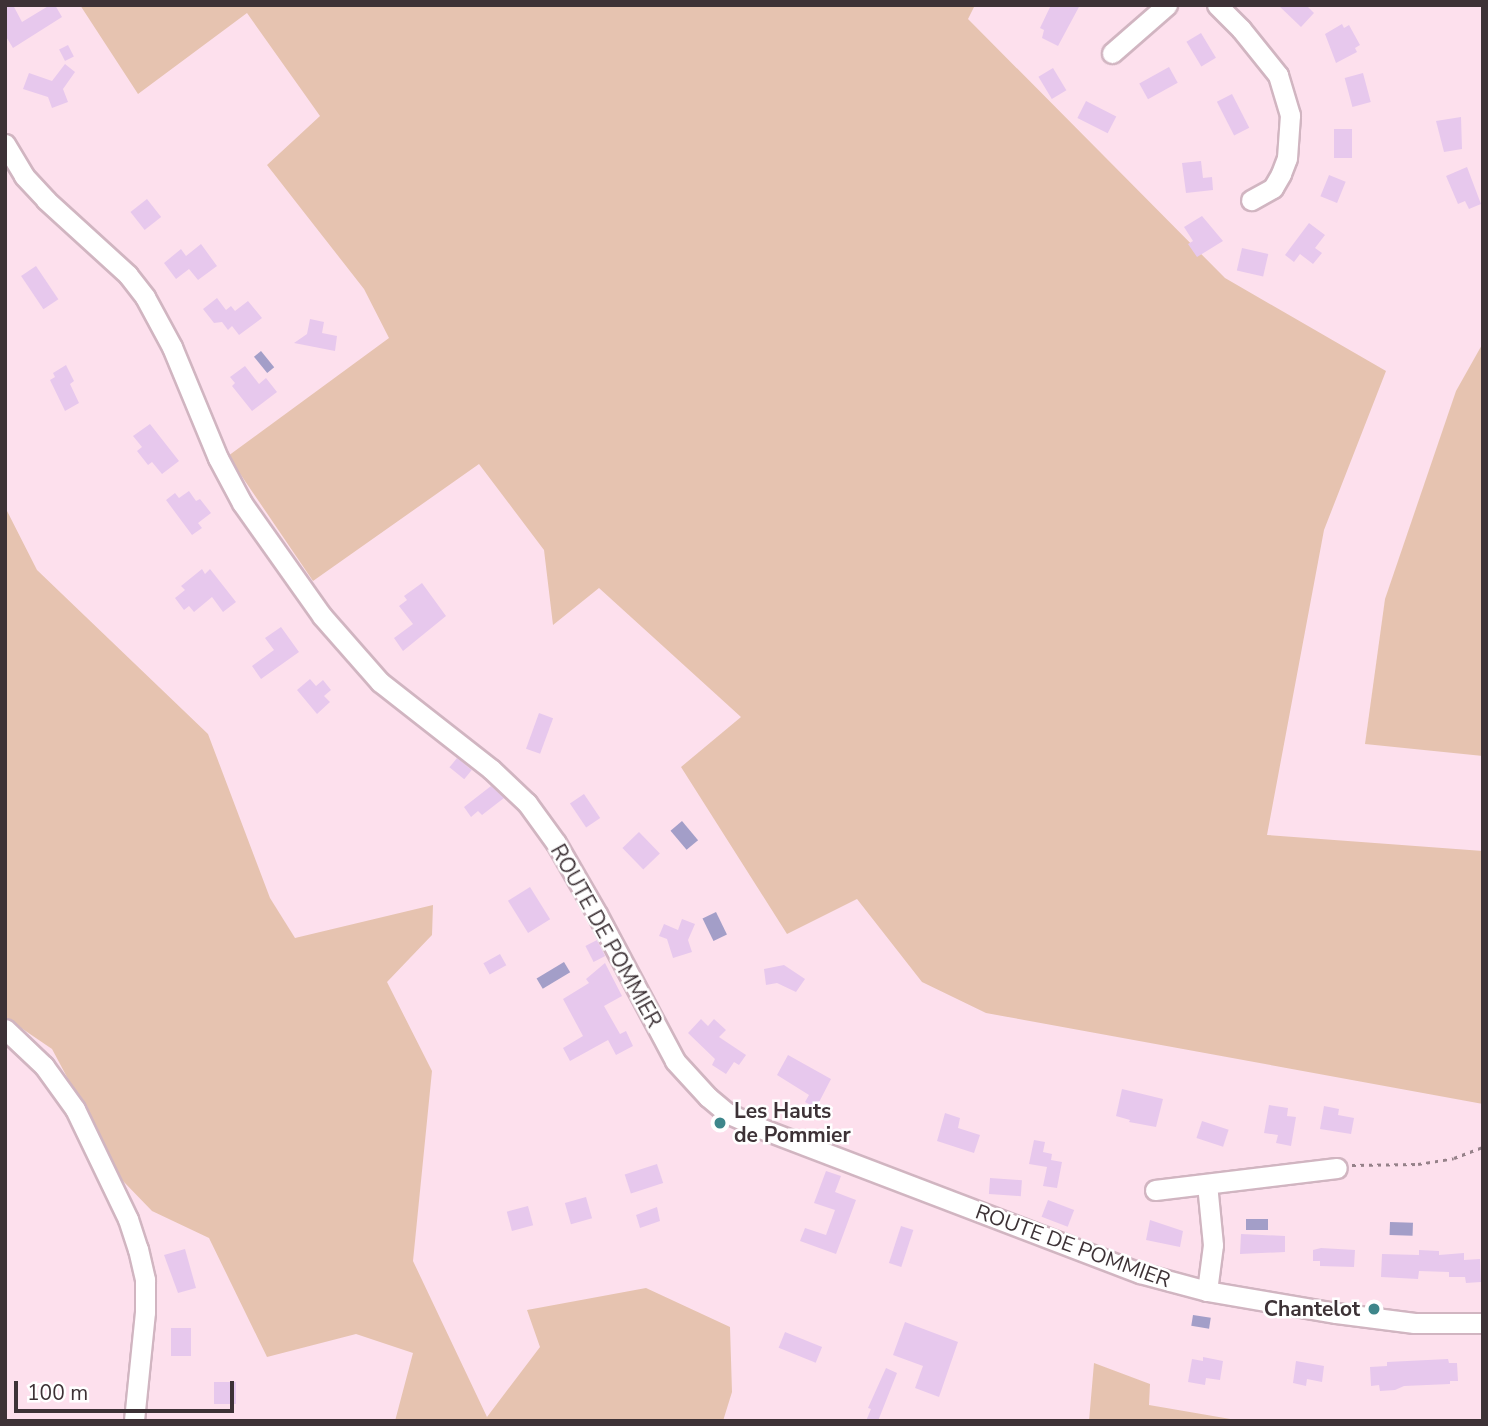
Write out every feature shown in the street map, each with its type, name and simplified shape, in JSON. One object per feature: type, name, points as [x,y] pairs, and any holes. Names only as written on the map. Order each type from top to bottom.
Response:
[{"type":"street","points":[[1112,53],[1167,5]]},
{"type":"street","points":[[1217,5],[1241,29],[1278,75],[1290,115],[1287,158],[1281,174],[1273,188],[1251,200]]},
{"type":"street","name":"ROUTE DE POMMIER","points":[[5,144],[24,176],[46,200],[128,275],[145,297],[172,347],[218,457],[242,503],[322,616],[380,682],[491,769],[527,803],[556,843],[597,914],[675,1061],[692,1082],[727,1112],[966,1208],[1140,1273],[1207,1292],[1414,1323],[1483,1323]]},
{"type":"street","points":[[5,1029],[44,1066],[75,1109],[135,1238],[145,1280],[145,1312],[135,1421]]},
{"type":"street","points":[[1155,1190],[1337,1168]]},
{"type":"street","points":[[1207,1184],[1213,1245],[1207,1292]]},
{"type":"path","points":[[1337,1168],[1349,1165],[1418,1164],[1454,1158],[1483,1147]]},
{"type":"shaded area","points":[[80,5],[975,5],[968,19],[1225,278],[1386,371],[1324,530],[1267,835],[1483,851],[1483,1104],[986,1013],[922,982],[857,899],[787,934],[681,767],[741,717],[599,588],[553,625],[544,550],[479,464],[313,581],[228,456],[389,338],[364,289],[267,165],[320,116],[247,13],[138,94]]},
{"type":"shaded area","points":[[1483,343],[1483,756],[1365,744],[1385,599],[1456,391]]},
{"type":"shaded area","points":[[261,351],[274,367],[267,373],[254,357]]},
{"type":"shaded area","points":[[5,507],[37,570],[208,734],[270,898],[295,938],[433,905],[432,935],[387,982],[432,1071],[413,1261],[487,1417],[540,1347],[527,1310],[646,1288],[730,1327],[732,1392],[723,1421],[395,1421],[413,1353],[356,1334],[267,1357],[209,1238],[152,1211],[122,1180],[52,1049],[5,1017]]},
{"type":"shaded area","points":[[682,821],[698,840],[687,850],[671,831]]},
{"type":"shaded area","points":[[716,912],[727,934],[713,941],[703,919]]},
{"type":"shaded area","points":[[564,962],[570,972],[543,989],[537,978]]},
{"type":"shaded area","points":[[1246,1219],[1268,1219],[1268,1230],[1246,1230]]},
{"type":"shaded area","points":[[1390,1222],[1413,1223],[1413,1236],[1390,1235]]},
{"type":"shaded area","points":[[1193,1315],[1211,1318],[1209,1329],[1191,1326]]},
{"type":"shaded area","points":[[1094,1363],[1150,1384],[1149,1405],[1242,1421],[1089,1421]]},
{"type":"building","points":[[5,5],[13,5],[22,22],[50,5],[55,5],[62,17],[13,48],[5,35]]},
{"type":"building","points":[[1051,5],[1080,5],[1058,46],[1042,38],[1044,30],[1040,28]]},
{"type":"building","points":[[1278,5],[1306,5],[1314,13],[1301,27]]},
{"type":"building","points":[[1342,24],[1344,28],[1349,25],[1360,45],[1355,48],[1357,52],[1336,63],[1325,34]]},
{"type":"building","points":[[1201,33],[1216,58],[1201,67],[1186,42]]},
{"type":"building","points":[[68,45],[74,57],[65,61],[59,50]]},
{"type":"building","points":[[65,64],[75,72],[63,89],[68,102],[52,108],[48,97],[23,89],[29,73],[52,81]]},
{"type":"building","points":[[1169,67],[1178,83],[1148,99],[1139,83]]},
{"type":"building","points":[[1053,68],[1066,90],[1052,99],[1038,77]]},
{"type":"building","points":[[1363,73],[1371,102],[1352,107],[1345,78]]},
{"type":"building","points":[[1232,94],[1249,128],[1234,136],[1217,102]]},
{"type":"building","points":[[1086,101],[1116,116],[1108,133],[1077,118]]},
{"type":"building","points":[[1461,117],[1462,149],[1444,152],[1436,121]]},
{"type":"building","points":[[1334,129],[1352,129],[1352,158],[1334,158]]},
{"type":"building","points":[[1201,161],[1203,178],[1212,177],[1213,190],[1186,193],[1182,163]]},
{"type":"building","points":[[1467,167],[1481,204],[1469,209],[1465,201],[1458,204],[1446,176]]},
{"type":"building","points":[[1329,175],[1346,182],[1337,203],[1320,196]]},
{"type":"building","points":[[147,199],[161,217],[145,230],[130,212]]},
{"type":"building","points":[[1202,216],[1223,241],[1197,257],[1188,244],[1193,241],[1184,227]]},
{"type":"building","points":[[1309,223],[1325,235],[1315,248],[1322,253],[1313,264],[1300,254],[1294,262],[1285,255]]},
{"type":"building","points":[[201,244],[217,266],[198,280],[189,269],[176,279],[164,263],[181,249],[186,256]]},
{"type":"building","points":[[1242,248],[1268,254],[1263,276],[1237,270]]},
{"type":"building","points":[[36,266],[58,299],[43,309],[21,276]]},
{"type":"building","points":[[217,298],[226,310],[231,306],[235,311],[248,301],[262,318],[239,335],[232,326],[228,330],[222,322],[214,323],[203,309]]},
{"type":"building","points":[[310,319],[324,322],[322,333],[337,336],[335,351],[294,343],[307,334]]},
{"type":"building","points":[[66,365],[74,381],[70,384],[79,403],[65,411],[50,380],[55,377],[53,373]]},
{"type":"building","points":[[245,366],[259,384],[266,378],[277,392],[252,411],[232,386],[235,383],[230,377]]},
{"type":"building","points":[[150,424],[179,461],[162,474],[152,462],[148,465],[137,451],[142,447],[133,436]]},
{"type":"building","points":[[189,491],[196,501],[200,499],[211,513],[198,523],[202,528],[192,535],[166,500],[175,493],[179,498]]},
{"type":"building","points":[[202,569],[205,574],[210,569],[236,602],[223,612],[212,597],[194,612],[189,606],[184,610],[175,598],[185,590],[181,586]]},
{"type":"building","points":[[422,583],[446,616],[403,651],[394,638],[413,624],[399,606],[407,600],[404,596]]},
{"type":"building","points":[[281,627],[299,652],[261,679],[252,666],[274,650],[265,638]]},
{"type":"building","points":[[310,679],[316,686],[323,680],[331,690],[324,696],[330,702],[317,714],[297,690]]},
{"type":"building","points":[[539,713],[553,718],[540,754],[526,749]]},
{"type":"building","points":[[457,758],[472,770],[464,779],[449,767]]},
{"type":"building","points":[[491,786],[504,798],[482,815],[478,811],[471,817],[464,807]]},
{"type":"building","points":[[584,794],[600,818],[586,828],[570,804]]},
{"type":"building","points":[[639,832],[660,854],[643,870],[622,848]]},
{"type":"building","points":[[530,887],[550,919],[528,933],[508,901]]},
{"type":"building","points":[[682,919],[695,924],[688,940],[692,952],[673,958],[667,939],[659,936],[664,924],[678,930]]},
{"type":"building","points":[[597,940],[605,956],[594,962],[585,946]]},
{"type":"building","points":[[500,954],[506,965],[490,975],[483,963]]},
{"type":"building","points":[[605,963],[622,996],[604,1006],[620,1034],[626,1031],[633,1046],[616,1055],[608,1040],[570,1061],[563,1048],[583,1036],[563,999],[589,983],[586,979]]},
{"type":"building","points":[[784,965],[805,979],[796,992],[777,983],[766,985],[764,969]]},
{"type":"building","points":[[701,1019],[708,1026],[714,1019],[726,1030],[719,1037],[746,1055],[739,1065],[734,1062],[726,1074],[712,1065],[715,1059],[688,1033]]},
{"type":"building","points":[[788,1055],[831,1079],[816,1108],[805,1102],[809,1095],[777,1075]]},
{"type":"building","points":[[1122,1089],[1163,1099],[1156,1127],[1129,1122],[1130,1120],[1116,1116]]},
{"type":"building","points":[[1269,1105],[1288,1108],[1287,1116],[1296,1117],[1291,1146],[1276,1143],[1278,1135],[1264,1133]]},
{"type":"building","points":[[1324,1106],[1339,1109],[1338,1115],[1354,1118],[1351,1134],[1320,1129]]},
{"type":"building","points":[[945,1113],[960,1118],[958,1128],[980,1135],[974,1153],[937,1141]]},
{"type":"building","points":[[1202,1121],[1229,1130],[1223,1147],[1196,1138]]},
{"type":"building","points":[[1034,1140],[1045,1142],[1043,1152],[1052,1154],[1051,1160],[1062,1162],[1057,1188],[1043,1186],[1047,1167],[1029,1164]]},
{"type":"building","points":[[657,1164],[663,1183],[631,1194],[625,1175]]},
{"type":"building","points":[[826,1171],[841,1176],[835,1192],[856,1200],[836,1254],[800,1241],[805,1228],[826,1235],[835,1210],[814,1203]]},
{"type":"building","points":[[990,1178],[1022,1180],[1021,1196],[989,1194]]},
{"type":"building","points":[[586,1197],[592,1218],[571,1224],[565,1203]]},
{"type":"building","points":[[1048,1200],[1074,1210],[1068,1227],[1042,1217]]},
{"type":"building","points":[[528,1206],[533,1225],[512,1231],[507,1212]]},
{"type":"building","points":[[657,1207],[660,1221],[640,1228],[636,1215]]},
{"type":"building","points":[[1150,1220],[1183,1231],[1180,1247],[1146,1240]]},
{"type":"building","points":[[901,1226],[913,1230],[901,1267],[889,1263]]},
{"type":"building","points":[[1241,1234],[1285,1236],[1285,1252],[1240,1254]]},
{"type":"building","points":[[185,1249],[196,1288],[178,1293],[164,1255]]},
{"type":"building","points":[[1313,1250],[1355,1250],[1354,1267],[1320,1266],[1320,1261],[1313,1261]]},
{"type":"building","points":[[1419,1250],[1439,1251],[1439,1255],[1464,1253],[1464,1260],[1480,1259],[1481,1282],[1466,1283],[1465,1277],[1449,1277],[1449,1272],[1419,1271],[1418,1279],[1381,1277],[1382,1254],[1419,1255]]},
{"type":"building","points":[[905,1322],[958,1342],[939,1397],[915,1388],[923,1366],[893,1355]]},
{"type":"building","points":[[171,1328],[191,1328],[191,1356],[171,1356]]},
{"type":"building","points":[[785,1332],[822,1347],[816,1363],[779,1348]]},
{"type":"building","points":[[1203,1357],[1223,1361],[1220,1380],[1206,1378],[1205,1385],[1188,1382],[1192,1359],[1203,1361]]},
{"type":"building","points":[[1448,1359],[1449,1363],[1457,1363],[1458,1381],[1450,1381],[1450,1384],[1404,1386],[1380,1391],[1379,1385],[1371,1386],[1370,1367],[1387,1366],[1387,1362]]},
{"type":"building","points":[[1296,1361],[1324,1366],[1322,1382],[1307,1379],[1306,1386],[1293,1383]]},
{"type":"building","points":[[886,1368],[897,1373],[878,1421],[866,1421],[871,1409],[868,1408]]},
{"type":"building","points":[[214,1382],[236,1382],[236,1404],[214,1404]]},
{"type":"place","name":"Les Hauts de Pommier","points":[[720,1123]]},
{"type":"place","name":"Chantelot","points":[[1374,1309]]}]
